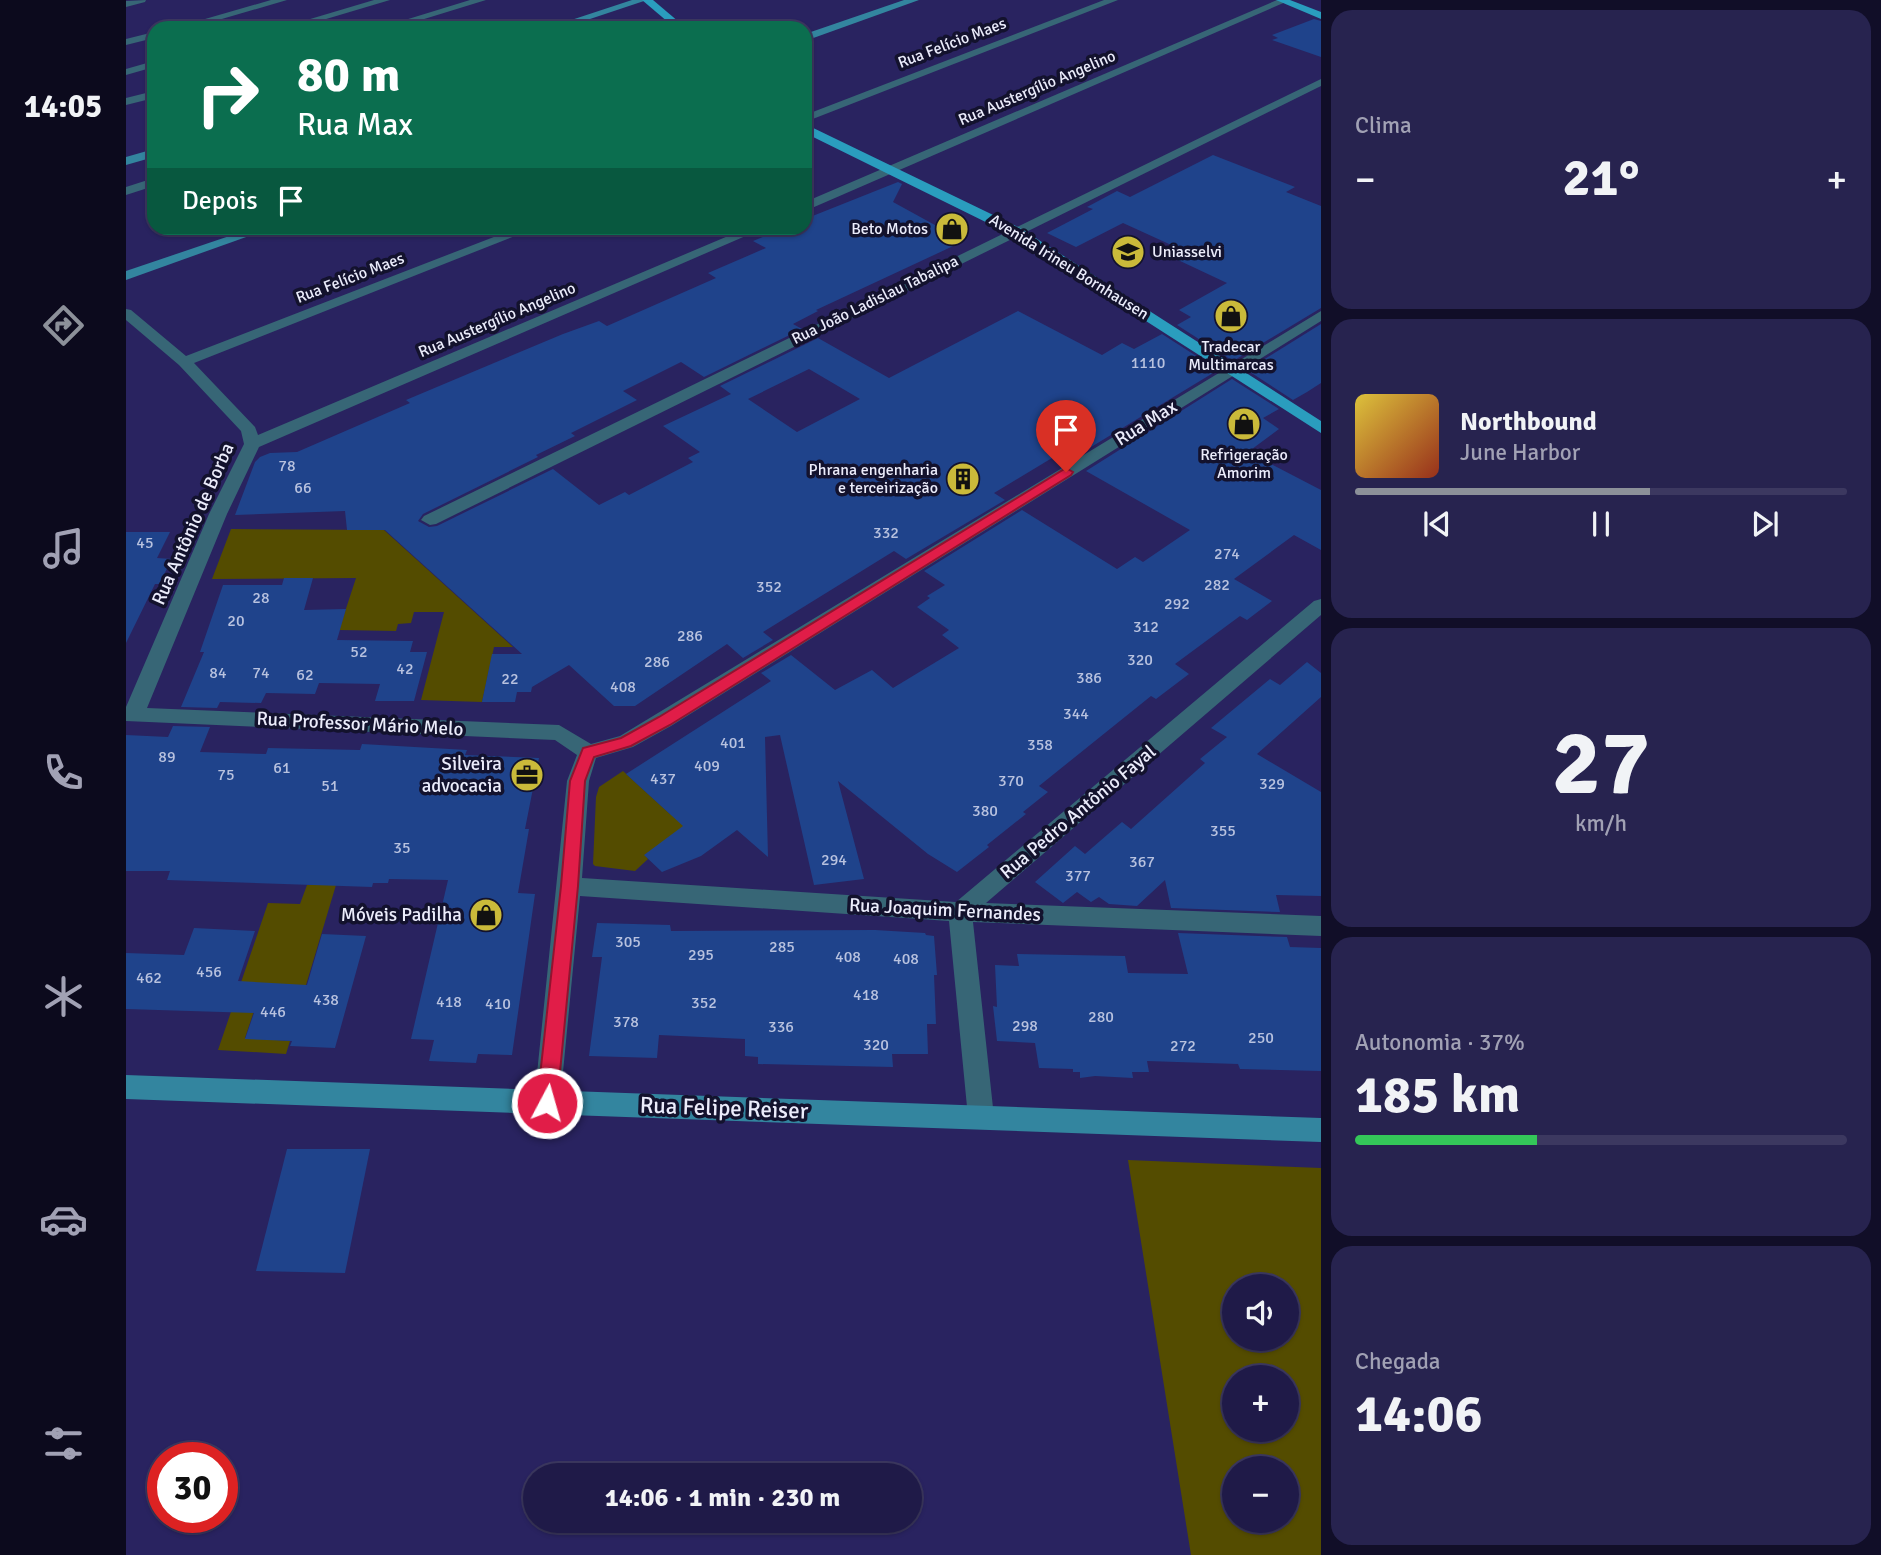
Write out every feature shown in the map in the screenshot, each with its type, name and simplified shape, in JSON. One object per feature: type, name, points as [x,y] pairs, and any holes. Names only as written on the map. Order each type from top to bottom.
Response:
[{"type":"main road","points":[[645,0],[672,21]]},
{"type":"main road","points":[[1282,1],[1321,16]]},
{"type":"main road","name":"Avenida Irineu Bornhausen","points":[[812,131],[1015,231],[1321,428]]},
{"type":"street","points":[[126,4],[141,0]]},
{"type":"street","points":[[205,21],[282,0]]},
{"type":"street","points":[[310,21],[386,0]]},
{"type":"street","points":[[408,21],[481,0]]},
{"type":"street","points":[[575,21],[645,0]]},
{"type":"street","points":[[812,36],[914,0]]},
{"type":"street","name":"Rua Felício Maes","points":[[812,116],[1113,0]]},
{"type":"street","name":"Rua Austergílio Angelino","points":[[812,204],[1282,1]]},
{"type":"street","points":[[126,42],[147,37]]},
{"type":"street","points":[[126,72],[147,66]]},
{"type":"street","name":"Rua João Ladislau Tabalipa","points":[[430,520],[1321,82]]},
{"type":"street","points":[[126,102],[147,96]]},
{"type":"street","points":[[126,161],[147,155]]},
{"type":"street","points":[[126,191],[147,184]]},
{"type":"street","points":[[126,276],[244,235]]},
{"type":"street","name":"Rua Felício Maes","points":[[184,362],[510,235]]},
{"type":"street","name":"Rua Austergílio Angelino","points":[[252,444],[741,235]]},
{"type":"street","name":"Rua Max","points":[[588,752],[625,742],[664,721],[1321,315]]},
{"type":"street","name":"Rua Antônio de Borba","points":[[130,323],[184,362],[249,430],[252,444],[218,514],[130,714]]},
{"type":"street","name":"Rua Pedro Antônio Fayal","points":[[960,912],[1321,605]]},
{"type":"street","name":"Rua Professor Mário Melo","points":[[130,714],[559,733],[588,752]]},
{"type":"street","points":[[547,1103],[578,781],[588,752]]},
{"type":"street","name":"Rua Joaquim Fernandes","points":[[570,886],[960,912],[1321,926]]},
{"type":"street","points":[[960,912],[981,1117]]},
{"type":"street","name":"Rua Felipe Reiser","points":[[126,1087],[1321,1130]]},
{"type":"shaded area","points":[[231,529],[384,530],[513,647],[494,647],[482,702],[421,700],[444,612],[414,612],[411,623],[398,624],[396,631],[339,630],[356,578],[212,579]]},
{"type":"shaded area","points":[[623,771],[670,814],[721,803],[645,855],[648,859],[635,871],[595,866],[596,797],[599,787]]},
{"type":"shaded area","points":[[307,885],[336,885],[297,1015],[255,1008],[245,1038],[290,1041],[286,1054],[218,1050],[268,903],[300,904]]},
{"type":"shaded area","points":[[1128,1160],[1321,1168],[1321,1555],[1191,1555]]},
{"type":"building","points":[[1314,19],[1321,21],[1321,57],[1272,40],[1278,38],[1272,35]]},
{"type":"building","points":[[1213,155],[1295,187],[1286,192],[1321,206],[1321,308],[1233,361],[1177,325],[1191,317],[1179,310],[1227,283],[1178,260],[1191,254],[1123,223],[1076,247],[1047,233],[1093,209],[1087,207],[1117,191],[1130,197]]},
{"type":"building","points":[[898,182],[902,184],[893,202],[964,241],[816,310],[818,311],[793,324],[802,329],[704,377],[681,362],[623,391],[637,400],[571,433],[575,436],[536,455],[538,457],[423,514],[418,521],[429,527],[437,526],[553,469],[599,505],[625,492],[629,495],[693,462],[688,458],[700,452],[663,426],[731,394],[720,386],[818,338],[889,378],[1018,311],[1102,355],[1122,343],[1134,349],[1162,334],[1218,370],[1068,461],[1057,455],[994,493],[1005,500],[906,559],[894,551],[763,632],[773,640],[743,658],[727,644],[635,706],[614,706],[569,665],[532,687],[531,692],[517,692],[515,702],[482,702],[492,654],[522,654],[385,530],[347,530],[345,511],[235,515],[255,462],[260,457],[270,453],[297,452],[410,403],[406,400],[563,334],[599,321],[607,326],[716,278],[708,273],[766,248],[753,241],[767,235],[812,235],[812,216]],"holes":[[[809,369],[860,399],[797,432],[748,399]]]},
{"type":"building","points":[[1321,324],[1321,383],[1307,392],[1293,400],[1247,370]]},
{"type":"building","points":[[1232,379],[1279,409],[1263,418],[1279,429],[1248,452],[1321,490],[1321,550],[1294,535],[1234,579],[1272,601],[1247,620],[1240,616],[1175,664],[1189,674],[1156,699],[1151,696],[1039,786],[1048,792],[1023,812],[1026,814],[987,845],[989,847],[957,872],[928,854],[838,781],[864,879],[814,885],[780,735],[765,737],[768,857],[737,830],[701,856],[662,872],[644,855],[683,826],[626,774],[771,681],[761,673],[791,655],[835,690],[872,670],[893,688],[959,648],[942,635],[949,630],[917,607],[930,598],[927,596],[945,585],[924,571],[1022,510],[1117,569],[1135,557],[1143,562],[1190,530],[1086,471]]},
{"type":"building","points":[[126,532],[170,532],[157,558],[172,559],[159,584],[155,584],[126,643]]},
{"type":"building","points":[[284,578],[313,578],[304,610],[346,609],[337,640],[413,641],[410,652],[427,652],[414,701],[375,701],[380,684],[319,683],[315,694],[266,693],[261,703],[220,702],[217,708],[181,707],[204,652],[200,652],[223,585],[282,585]]},
{"type":"building","points":[[1307,662],[1321,673],[1321,697],[1257,754],[1321,792],[1321,896],[1276,895],[1280,912],[1171,908],[1165,880],[1137,906],[1109,904],[1099,897],[1091,902],[1077,892],[1063,903],[1035,882],[1075,846],[1085,854],[1122,822],[1131,829],[1205,763],[1200,759],[1227,737],[1211,728],[1270,679],[1280,685]]},
{"type":"building","points":[[173,726],[210,727],[200,752],[266,754],[268,748],[360,750],[362,744],[467,750],[465,755],[539,758],[525,829],[529,829],[518,893],[535,894],[512,1055],[478,1054],[476,1063],[429,1061],[434,1040],[411,1039],[448,880],[389,879],[388,883],[373,883],[372,887],[167,880],[170,871],[126,871],[126,735],[168,737]]},
{"type":"building","points":[[597,923],[670,925],[671,931],[875,930],[934,936],[937,975],[934,975],[936,1024],[927,1024],[928,1054],[892,1054],[893,1067],[758,1064],[758,1057],[745,1056],[745,1039],[659,1035],[657,1058],[589,1056],[602,957],[592,957]]},
{"type":"building","points":[[194,928],[255,931],[238,981],[307,985],[322,934],[366,936],[335,1048],[290,1046],[292,1041],[245,1039],[254,1013],[126,1009],[126,953],[184,955]]},
{"type":"building","points":[[1178,933],[1287,937],[1290,947],[1321,948],[1321,1071],[1240,1069],[1238,1064],[1147,1061],[1149,1072],[1132,1072],[1133,1078],[1080,1078],[1080,1072],[1073,1072],[1073,1069],[1039,1068],[1035,1043],[997,1041],[993,1006],[997,1007],[995,965],[1019,966],[1017,954],[1125,956],[1128,973],[1188,974]]},
{"type":"building","points":[[287,1149],[370,1149],[345,1273],[256,1271]]},
{"type":"place","name":"Beto Motos","points":[[952,229]]},
{"type":"place","name":"Uniasselvi","points":[[1128,252]]},
{"type":"place","name":"Tradecar Multimarcas","points":[[1231,316]]},
{"type":"place","name":"Refrigeração Amorim","points":[[1244,424]]},
{"type":"place","name":"Phrana engenharia e terceirização","points":[[963,479]]},
{"type":"place","name":"Silveira advocacia","points":[[527,775]]},
{"type":"place","name":"Móveis Padilha","points":[[486,915]]},
{"type":"route","points":[[547,1103],[578,781],[588,752],[625,742],[664,721],[1066,472]]}]
